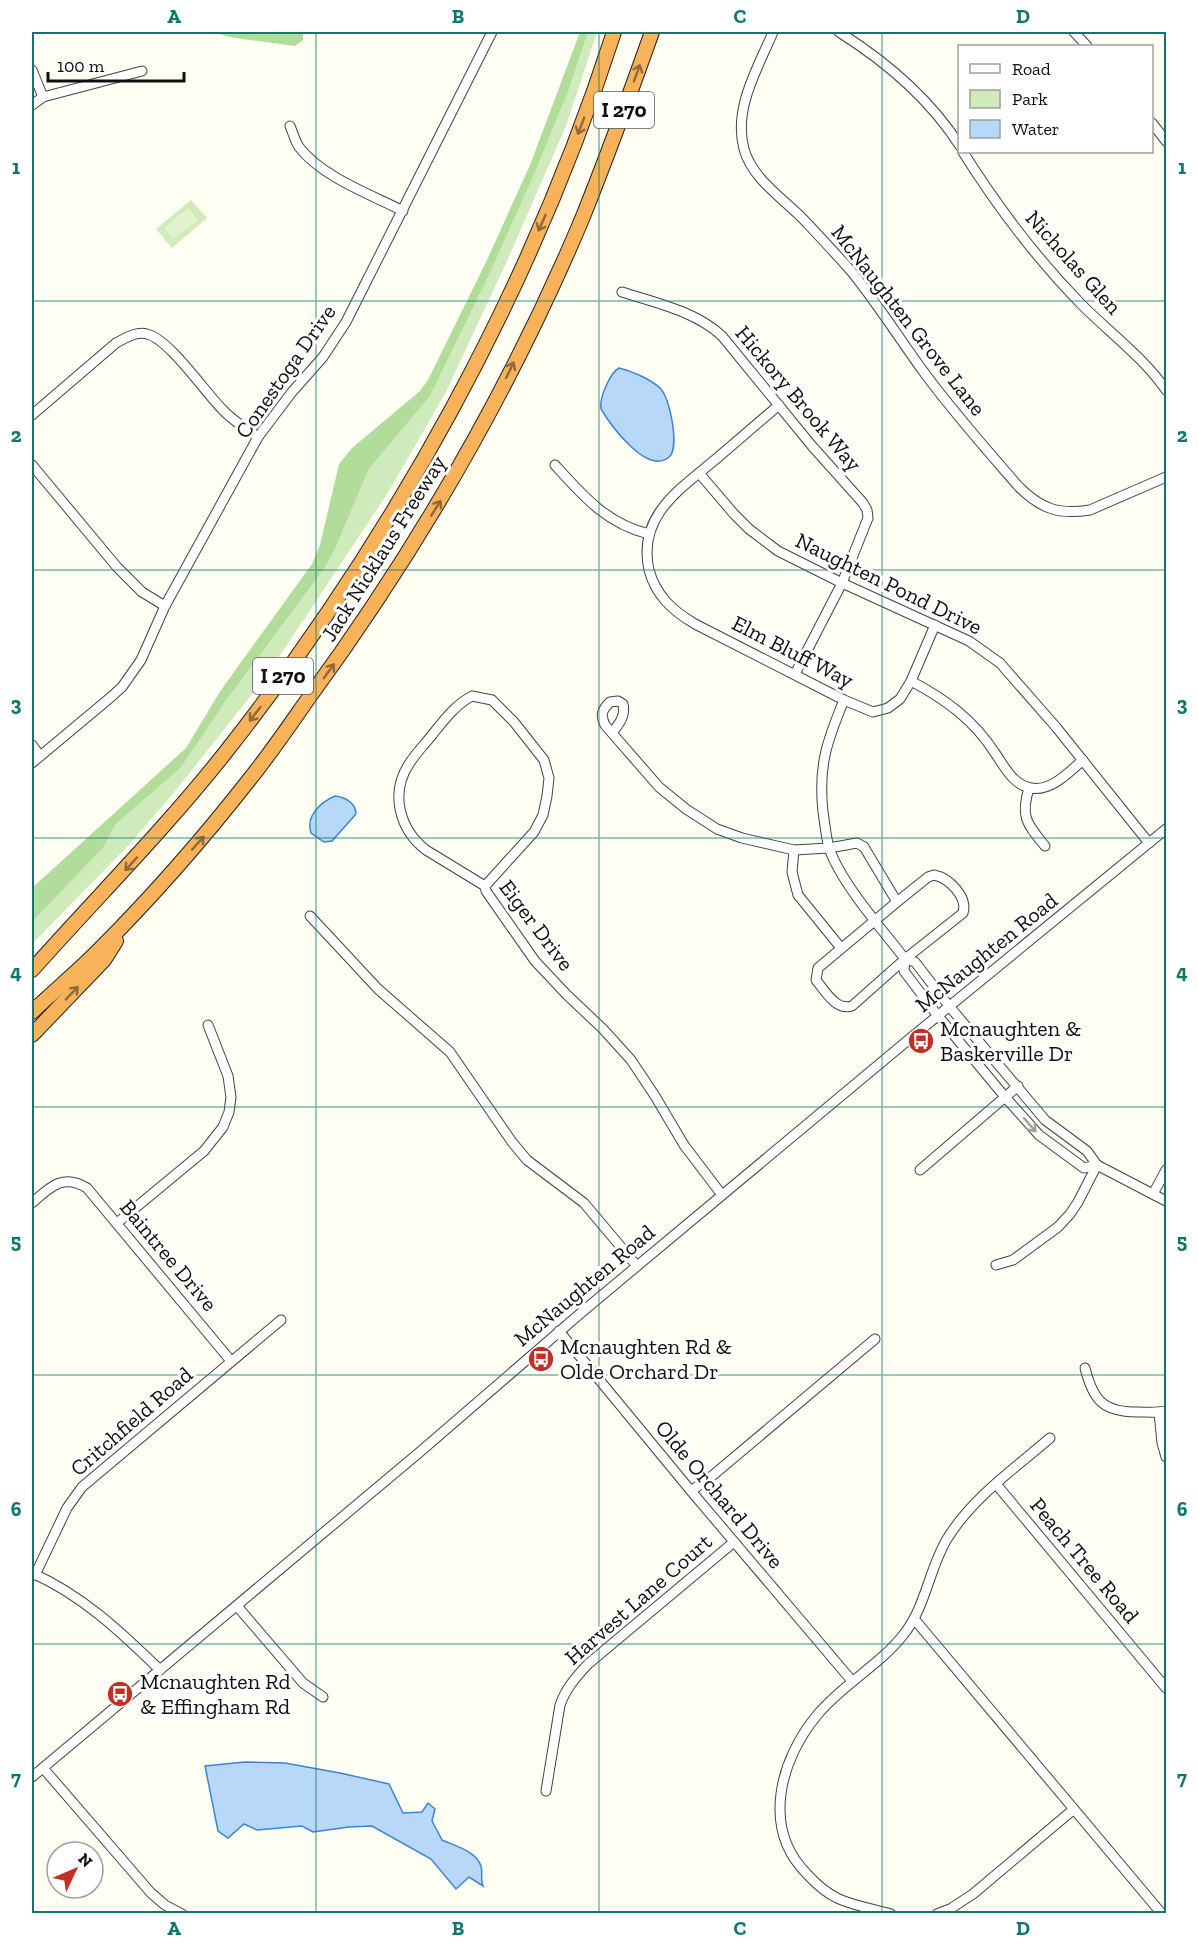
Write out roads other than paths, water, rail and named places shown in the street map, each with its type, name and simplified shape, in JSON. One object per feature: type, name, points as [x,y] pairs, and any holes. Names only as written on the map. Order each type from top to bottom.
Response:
[{"type":"highway","name":"Jack Nicklaus Freeway","points":[[32,970],[174,815],[270,695],[362,561],[412,480],[492,332],[565,169],[614,32]]},
{"type":"highway","name":"Jack Nicklaus Freeway","points":[[32,1012],[96,953],[202,838],[251,778],[347,646],[393,577],[441,500],[484,423],[554,281],[608,153],[652,32]]},
{"type":"highway","points":[[32,1035],[104,960],[130,917]]},
{"type":"highway","points":[[32,963],[73,924]]},
{"type":"street","name":"Conestoga Drive","points":[[32,763],[122,687],[141,660],[165,606],[258,437],[333,344],[346,322],[492,32]]},
{"type":"street","name":"McNaughten Grove Lane","points":[[773,32],[745,99],[741,117],[742,138],[749,162],[852,273],[962,422],[1005,471],[1024,492],[1040,504],[1068,512],[1090,510],[1167,477]]},
{"type":"street","points":[[839,32],[863,47],[907,83],[958,143]]},
{"type":"street","points":[[1074,32],[1086,45]]},
{"type":"street","points":[[32,70],[43,97]]},
{"type":"street","points":[[32,105],[43,97],[142,71]]},
{"type":"street","points":[[1153,124],[1167,141]]},
{"type":"street","points":[[290,126],[298,146],[313,162],[335,177],[402,211]]},
{"type":"street","name":"Nicholas Glen","points":[[964,153],[1015,228],[1046,265],[1167,390]]},
{"type":"street","name":"Hickory Brook Way","points":[[622,292],[690,315],[709,325],[722,336],[863,503],[868,518],[842,583]]},
{"type":"street","points":[[32,415],[116,343],[129,336],[143,333],[157,338],[224,411],[258,437]]},
{"type":"street","points":[[555,465],[602,513],[633,530],[649,534],[667,501],[684,484],[779,405]]},
{"type":"street","points":[[32,465],[117,567],[142,592],[165,606]]},
{"type":"street","name":"Naughten Pond Drive","points":[[699,473],[749,529],[778,551],[969,641],[1000,663],[1083,760],[1149,843]]},
{"type":"street","name":"Elm Bluff Way","points":[[649,534],[646,554],[651,579],[659,594],[678,614],[844,700],[873,712],[888,708],[900,699],[911,681],[935,625]]},
{"type":"street","points":[[795,674],[842,583]]},
{"type":"street","points":[[911,681],[950,704],[966,718],[991,746],[1011,777],[1029,788],[1039,789],[1049,785],[1083,760]]},
{"type":"street","name":"Eiger Drive","points":[[485,886],[534,832],[543,815],[549,778],[544,760],[530,741],[492,700],[472,696],[462,701],[452,711],[410,763],[398,789],[399,809],[407,830],[417,843],[485,886],[486,891],[536,961],[632,1060],[684,1145],[722,1195]]},
{"type":"street","points":[[844,700],[830,734],[822,764],[822,798],[829,848],[845,878],[904,960],[904,971],[1005,1097],[1039,1135],[1068,1157],[1084,1168],[1097,1165]]},
{"type":"street","points":[[612,734],[659,788],[701,820],[717,829],[742,838],[794,850],[829,848],[857,843],[864,847],[897,902]]},
{"type":"street","points":[[32,745],[40,756]]},
{"type":"street","points":[[1029,788],[1024,802],[1025,817],[1029,826],[1045,846]]},
{"type":"street","name":"McNaughten Road","points":[[32,1777],[421,1451],[559,1331],[949,1006],[1167,829]]},
{"type":"street","points":[[794,850],[792,872],[798,895],[841,948]]},
{"type":"street","points":[[934,875],[946,880],[964,901],[963,913],[904,960],[852,1006],[846,1008],[840,1006],[816,980],[818,968],[876,921],[928,877],[934,875]]},
{"type":"street","points":[[310,916],[378,988],[450,1052],[527,1160],[584,1203],[637,1266]]},
{"type":"street","points":[[904,960],[915,963],[1045,1120],[1087,1151],[1097,1165],[1167,1201]]},
{"type":"street","points":[[117,1223],[204,1151],[223,1127],[229,1112],[231,1097],[228,1077],[208,1025]]},
{"type":"street","points":[[920,1170],[1017,1086]]},
{"type":"street","points":[[996,1265],[1013,1260],[1058,1227],[1078,1202],[1097,1165]]},
{"type":"street","points":[[1154,1194],[1167,1170]]},
{"type":"street","name":"Baintree Drive","points":[[32,1203],[49,1188],[60,1182],[71,1181],[87,1188],[231,1360]]},
{"type":"street","name":"Critchfield Road","points":[[33,1574],[67,1508],[82,1487],[280,1320]]},
{"type":"street","name":"Olde Orchard Drive","points":[[559,1331],[852,1681]]},
{"type":"street","points":[[691,1491],[712,1476],[875,1339]]},
{"type":"street","points":[[1084,1368],[1089,1386],[1100,1402],[1112,1410],[1163,1412],[1162,1443],[1167,1457]]},
{"type":"street","points":[[891,1914],[839,1899],[819,1887],[801,1869],[792,1856],[782,1832],[778,1809],[784,1777],[795,1747],[817,1714],[895,1644],[915,1620],[946,1540],[967,1512],[1050,1438]]},
{"type":"street","name":"Peach Tree Road","points":[[996,1484],[1167,1688]]},
{"type":"street","name":"Harvest Lane Court","points":[[546,1791],[564,1692],[588,1664],[734,1542]]},
{"type":"street","points":[[33,1574],[90,1607],[159,1670]]},
{"type":"street","points":[[237,1606],[303,1683],[323,1698]]},
{"type":"street","points":[[915,1620],[1162,1914]]},
{"type":"street","points":[[43,1768],[151,1893],[165,1905],[182,1914]]},
{"type":"street","points":[[937,1914],[974,1894],[1074,1809]]},
{"type":"street","points":[[159,1914],[165,1905]]},
{"type":"water","points":[[619,368],[646,379],[664,393],[674,434],[674,444],[669,457],[660,461],[650,460],[640,454],[612,426],[601,409],[606,386]]},
{"type":"water","points":[[335,796],[349,801],[356,810],[356,814],[332,841],[324,842],[311,833],[310,821],[312,815],[324,802]]},
{"type":"water","points":[[245,1762],[285,1763],[389,1784],[403,1813],[422,1812],[428,1803],[435,1809],[432,1821],[442,1840],[475,1856],[482,1869],[483,1886],[469,1877],[456,1889],[431,1859],[372,1826],[313,1832],[302,1826],[257,1830],[244,1824],[228,1838],[218,1831],[205,1766]]},
{"type":"place","name":"Mcnaughten & Baskerville Dr","points":[[921,1041]]},
{"type":"place","name":"Mcnaughten Rd & Olde Orchard Dr","points":[[541,1359]]},
{"type":"place","name":"Mcnaughten Rd & Effingham Rd","points":[[120,1694]]}]
